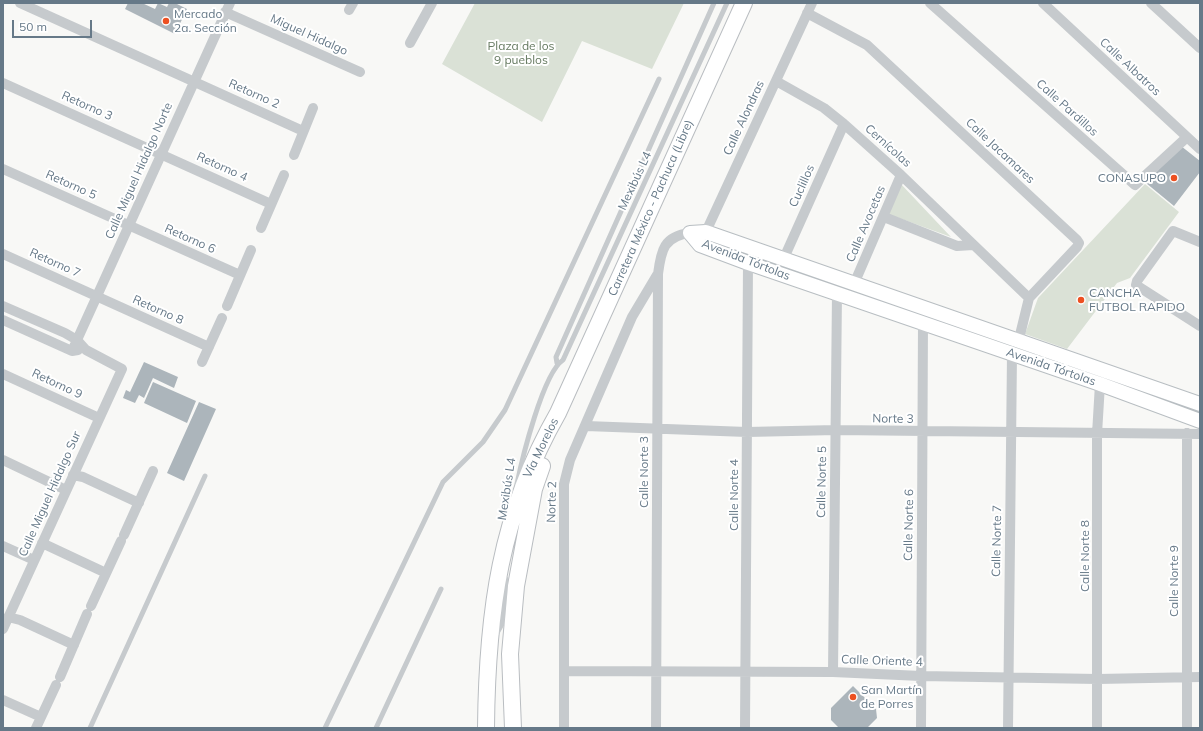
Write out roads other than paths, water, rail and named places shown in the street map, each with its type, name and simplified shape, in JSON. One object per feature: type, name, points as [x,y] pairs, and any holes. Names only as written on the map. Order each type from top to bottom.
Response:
[{"type":"main road","name":"Carretera México - Pachuca (Libre)","points":[[558,413],[744,3]]},
{"type":"main road","name":"Vía Morelos","points":[[489,725],[488,649],[496,581],[512,519],[540,444],[558,413]]},
{"type":"main road","name":"Vía Morelos","points":[[513,728],[510,654],[516,586],[534,489],[558,413]]},
{"type":"street","name":"Retorno 2","points":[[20,3],[303,131]]},
{"type":"street","points":[[410,43],[432,3]]},
{"type":"street","name":"Calle Alondras","points":[[700,245],[812,3]]},
{"type":"street","name":"Calle Pardillos","points":[[930,3],[1135,185],[1186,138]]},
{"type":"street","name":"Calle Albatros","points":[[1043,3],[1186,138],[1200,149]]},
{"type":"street","points":[[1151,3],[1200,48]]},
{"type":"street","name":"Calle Miguel Hidalgo Norte","points":[[72,351],[228,8]]},
{"type":"street","name":"Miguel Hidalgo","points":[[228,8],[360,72]]},
{"type":"street","name":"Calle Jacamares","points":[[807,13],[867,45],[1080,243],[1029,298],[1019,339]]},
{"type":"street","name":"Cernícolas","points":[[776,81],[824,108],[844,124],[901,175],[1029,298]]},
{"type":"street","name":"Retorno 3","points":[[3,82],[161,154]]},
{"type":"street","points":[[294,155],[313,108]]},
{"type":"street","name":"Cuclillos","points":[[784,258],[844,124]]},
{"type":"street","name":"Retorno 4","points":[[161,154],[271,204]]},
{"type":"street","name":"Retorno 5","points":[[3,169],[128,226]]},
{"type":"street","points":[[261,228],[284,175]]},
{"type":"street","name":"Calle Avocetas","points":[[854,284],[901,175]]},
{"type":"street","points":[[884,217],[957,246],[973,245]]},
{"type":"street","name":"Retorno 6","points":[[128,226],[240,275]]},
{"type":"street","points":[[1200,242],[1174,231],[1137,281],[1136,285],[1200,326]]},
{"type":"street","name":"Avenida Tórtolas","points":[[690,233],[706,232],[784,258],[854,284],[1019,339],[1200,404]]},
{"type":"street","name":"Avenida Tórtolas","points":[[690,233],[700,245],[748,263],[1100,384],[1200,421]]},
{"type":"street","name":"Calle Norte 3","points":[[656,728],[658,274],[664,246],[673,237],[690,233]]},
{"type":"street","points":[[227,306],[251,250]]},
{"type":"street","name":"Retorno 7","points":[[3,254],[96,296]]},
{"type":"street","name":"Calle Norte 4","points":[[746,728],[748,263]]},
{"type":"street","name":"Norte 2","points":[[564,728],[564,484],[570,460],[632,317],[658,274]]},
{"type":"street","name":"Calle Norte 5","points":[[833,672],[837,293]]},
{"type":"street","name":"Retorno 8","points":[[96,296],[209,347]]},
{"type":"street","points":[[3,306],[77,340],[86,350]]},
{"type":"street","points":[[202,362],[222,318]]},
{"type":"street","points":[[3,320],[72,351],[86,350]]},
{"type":"street","name":"Calle Norte 6","points":[[921,728],[923,323]]},
{"type":"street","name":"Calle Miguel Hidalgo Sur","points":[[3,629],[122,369],[86,350]]},
{"type":"street","name":"Calle Norte 7","points":[[1008,728],[1012,354]]},
{"type":"street","name":"Retorno 9","points":[[3,374],[99,418]]},
{"type":"street","name":"Calle Norte 8","points":[[1098,728],[1097,434],[1100,384]]},
{"type":"street","name":"Norte 3","points":[[586,426],[747,432],[836,430],[1200,434]]},
{"type":"street","name":"Calle Norte 9","points":[[1187,433],[1187,728]]},
{"type":"street","points":[[3,460],[66,490]]},
{"type":"street","points":[[36,728],[153,471]]},
{"type":"street","points":[[73,475],[83,477],[138,503]]},
{"type":"street","points":[[42,543],[106,573]]},
{"type":"street","points":[[3,546],[34,560]]},
{"type":"street","points":[[8,617],[20,620],[74,645]]},
{"type":"street","name":"Calle Oriente 4","points":[[564,670],[833,672],[921,676],[1098,679],[1200,677]]},
{"type":"street","points":[[3,700],[41,717]]},
{"type":"lane","name":"Mexibús L4","points":[[489,725],[493,669],[498,630],[502,624],[512,519],[523,454],[534,418],[557,363],[556,357],[714,3]]},
{"type":"lane","name":"Mexibús L4","points":[[557,363],[563,360],[727,3]]},
{"type":"lane","points":[[325,728],[442,482],[483,442],[505,410],[659,79]]},
{"type":"lane","points":[[90,728],[205,476]]},
{"type":"lane","points":[[376,728],[441,589]]},
{"type":"lane","points":[[502,624],[506,630]]},
{"type":"lane","points":[[505,638],[505,683]]},
{"type":"place","name":"Mercado 2a. Sección","points":[[166,21]]},
{"type":"place","name":"CONASUPO","points":[[1174,178]]},
{"type":"place","name":"CANCHA FUTBOL RAPIDO","points":[[1081,300]]},
{"type":"place","name":"San Martín de Porres","points":[[853,697]]},
{"type":"park label","name":"Plaza de los 9 pueblos","points":[[521,53]]}]
